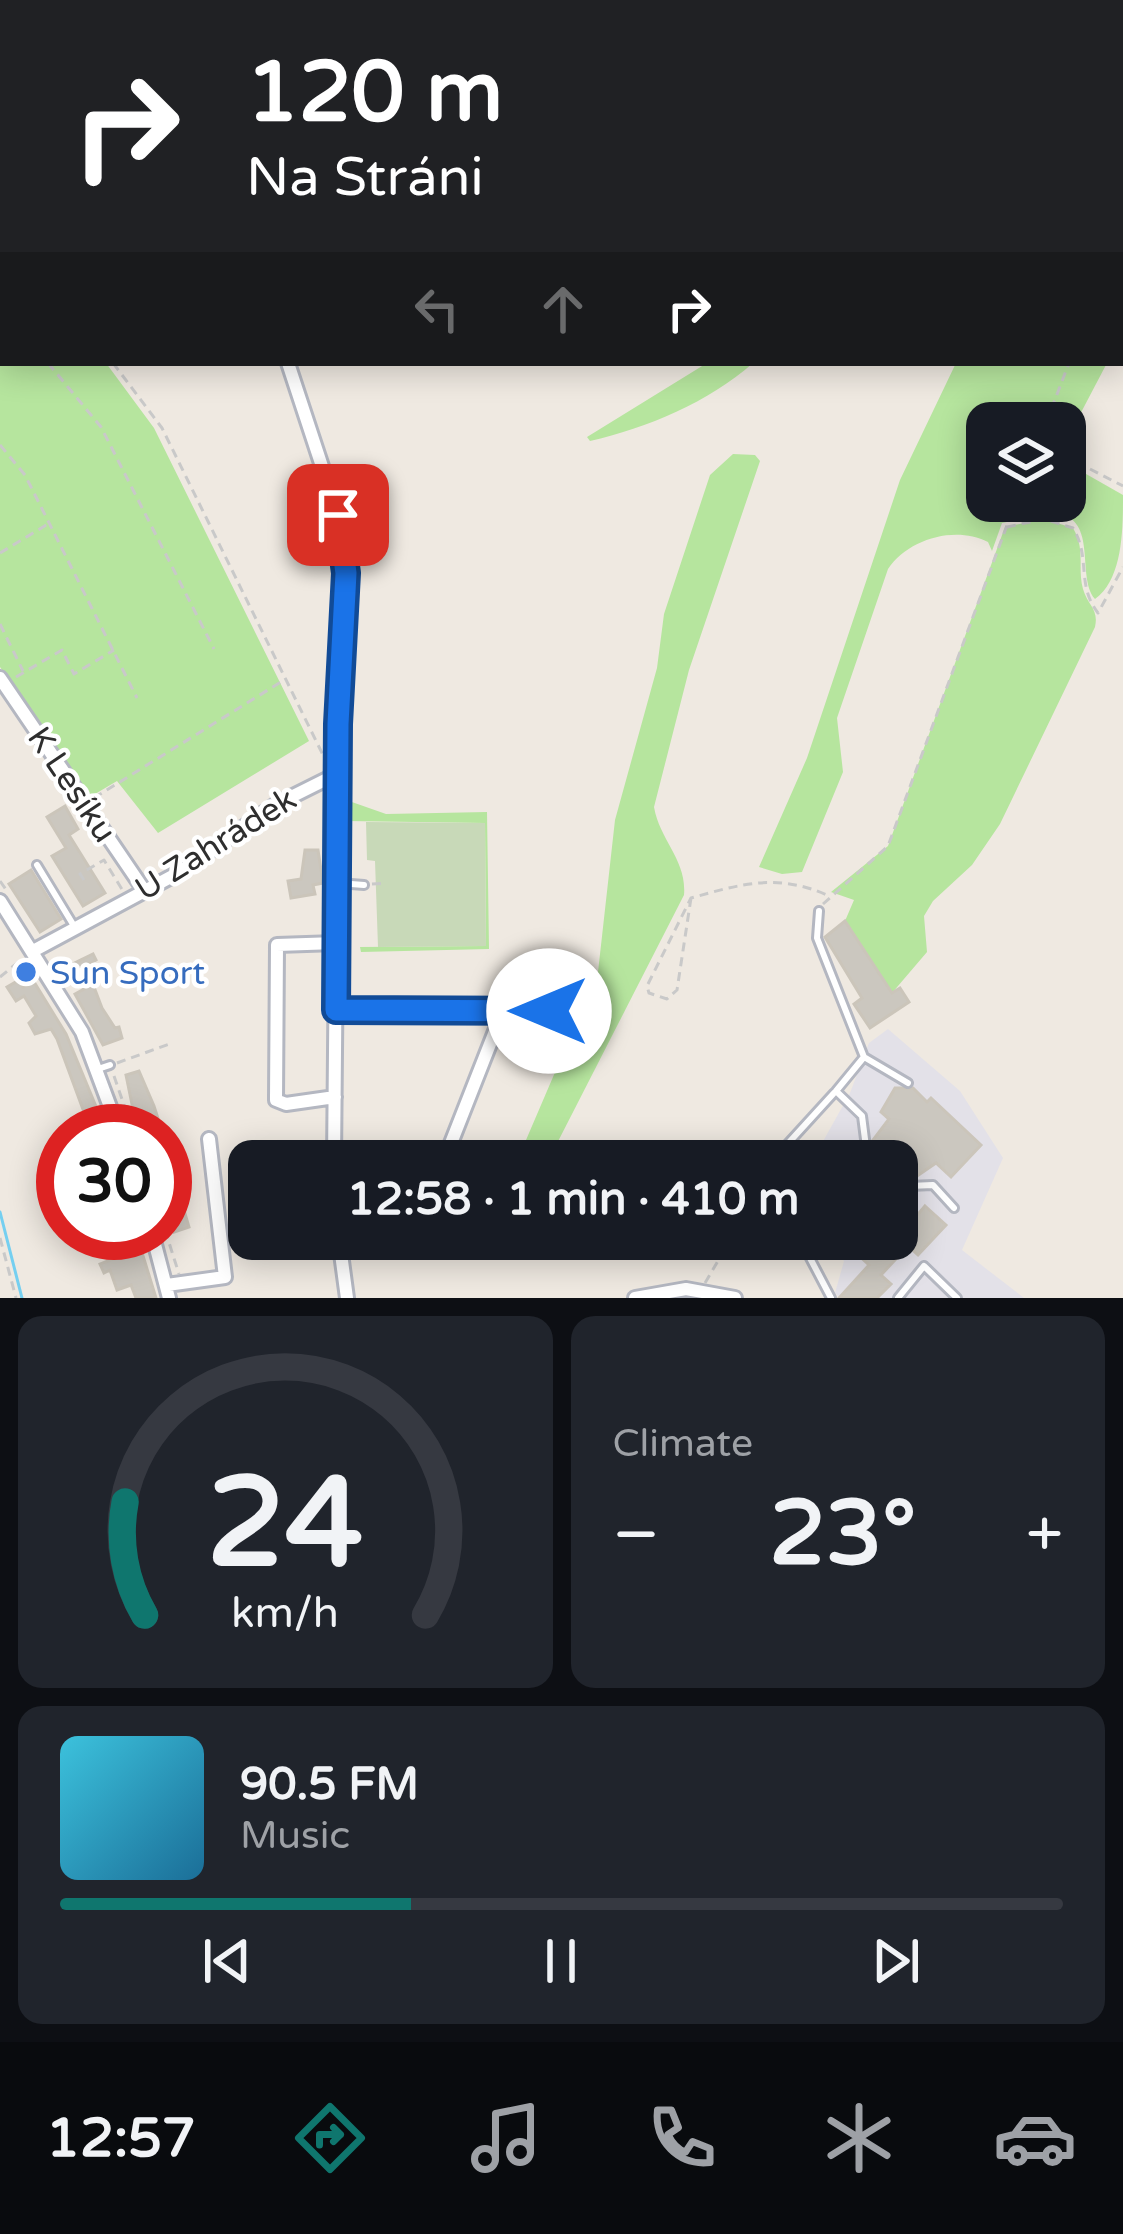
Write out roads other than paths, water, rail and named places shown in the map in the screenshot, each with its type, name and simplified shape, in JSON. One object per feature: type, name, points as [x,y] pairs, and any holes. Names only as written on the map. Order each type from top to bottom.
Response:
[{"type":"street","points":[[289,366],[338,515],[346,573],[337,771],[334,1140]]},
{"type":"street","name":"K Lesíku","points":[[2,682],[144,890]]},
{"type":"street","name":"U Zahrádek","points":[[25,949],[191,865],[275,805],[337,771]]},
{"type":"street","points":[[6,900],[25,949],[104,1067],[113,1104]]},
{"type":"street","points":[[335,1097],[283,1104],[276,1100],[273,1005],[277,945],[337,943]]},
{"type":"street","points":[[336,1010],[549,1011]]},
{"type":"street","points":[[452,1140],[503,1011]]},
{"type":"street","points":[[172,1287],[225,1276],[209,1139]]},
{"type":"street","points":[[341,1260],[346,1298]]},
{"type":"street","points":[[635,1298],[702,1291],[735,1298]]},
{"type":"lane","points":[[37,865],[74,926]]},
{"type":"lane","points":[[336,883],[364,885]]},
{"type":"lane","points":[[819,911],[817,938],[864,1057],[908,1083]]},
{"type":"lane","points":[[791,1140],[864,1057]]},
{"type":"lane","points":[[836,1091],[862,1116],[865,1140]]},
{"type":"lane","points":[[918,1186],[933,1185],[954,1208]]},
{"type":"lane","points":[[811,1260],[831,1298]]},
{"type":"lane","points":[[898,1298],[924,1266],[957,1298]]},
{"type":"waterway","points":[[0,1212],[22,1298]]},
{"type":"place","name":"Sun Sport","points":[[26,972]]}]
